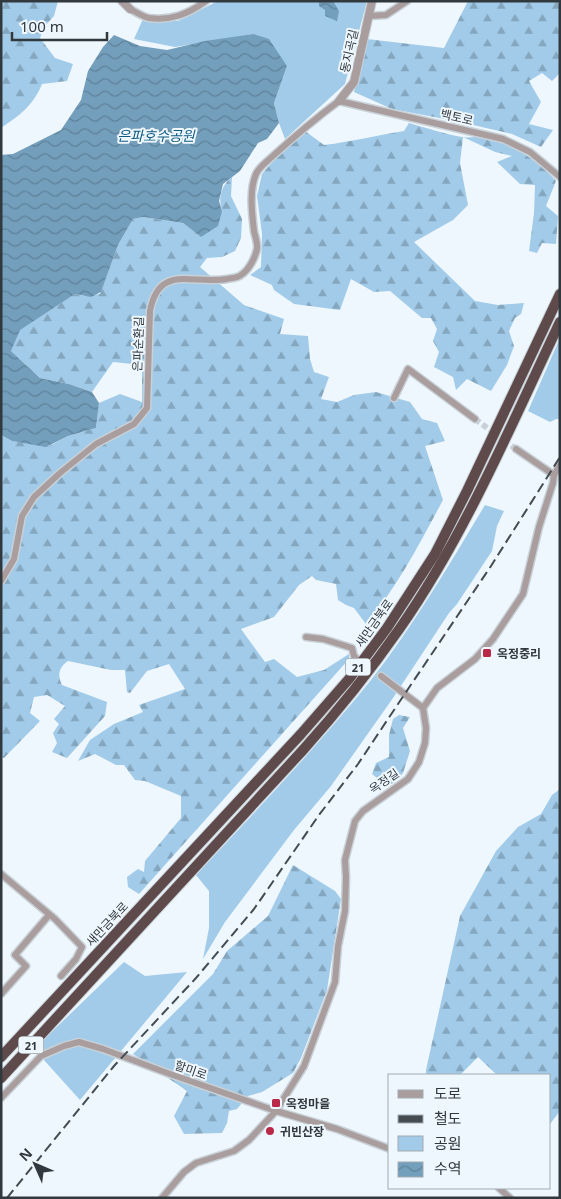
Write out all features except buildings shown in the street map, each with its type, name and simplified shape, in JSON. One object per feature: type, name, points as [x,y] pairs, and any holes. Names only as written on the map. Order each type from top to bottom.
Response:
[{"type":"highway","name":"새만금북로","points":[[1,1057],[301,734],[349,679],[387,628],[434,554],[467,491],[560,294]]},
{"type":"highway","name":"새만금북로","points":[[1,1078],[338,711],[401,627],[446,554],[477,496],[560,322]]},
{"type":"street","points":[[122,1],[130,9],[147,17],[172,17],[191,12],[206,1]]},
{"type":"street","name":"동지곡길","points":[[339,101],[354,82],[372,1]]},
{"type":"street","points":[[369,16],[386,15],[407,1]]},
{"type":"street","name":"백토로","points":[[339,101],[503,139],[530,152],[560,177]]},
{"type":"street","name":"은파순환길","points":[[1,581],[14,560],[22,516],[34,497],[96,444],[134,424],[147,408],[150,312],[152,300],[157,291],[163,284],[172,281],[186,279],[216,281],[240,276],[250,266],[257,248],[252,190],[256,172],[305,126],[339,101]]},
{"type":"street","points":[[394,398],[408,369],[475,419]]},
{"type":"street","points":[[516,449],[554,475]]},
{"type":"street","points":[[381,676],[423,708],[437,688],[474,659],[493,640],[523,594],[539,527],[554,475],[560,465]]},
{"type":"street","points":[[306,637],[323,639],[352,648],[356,658]]},
{"type":"street","name":"옥정길","points":[[162,1198],[184,1172],[196,1163],[234,1151],[249,1140],[276,1111],[304,1066],[335,982],[338,946],[345,911],[345,860],[355,821],[363,811],[408,779],[419,762],[425,744],[426,728],[423,708]]},
{"type":"street","points":[[1,874],[49,915],[82,947],[76,959],[61,976]]},
{"type":"street","points":[[1,994],[26,966],[15,955],[49,915]]},
{"type":"street","name":"할미로","points":[[1,1098],[41,1056],[79,1042],[276,1111],[337,1129],[388,1148]]},
{"type":"street","points":[[500,1189],[510,1198]]},
{"type":"green space","points":[[1,1],[58,1],[54,16],[44,27],[40,38],[55,58],[73,64],[67,81],[42,84],[25,109],[1,128]]},
{"type":"green space","points":[[218,1],[367,1],[345,84],[285,139],[274,103],[287,66],[253,34],[175,47],[134,39],[143,19],[178,21]]},
{"type":"green space","points":[[468,1],[560,1],[560,73],[552,81],[542,73],[529,81],[541,102],[529,124],[553,130],[541,147],[512,134],[392,109],[354,92],[367,39],[444,48]]},
{"type":"green space","points":[[409,123],[463,137],[460,163],[468,205],[453,220],[414,242],[475,301],[498,305],[524,303],[521,314],[515,318],[509,331],[514,346],[507,365],[491,391],[467,379],[456,390],[453,377],[434,367],[439,352],[433,341],[437,329],[431,318],[422,318],[390,291],[374,292],[351,279],[340,310],[294,304],[274,290],[272,285],[250,275],[261,267],[262,234],[257,196],[262,174],[275,159],[305,131],[324,145],[404,131]]},
{"type":"green space","points":[[463,137],[488,139],[510,146],[531,158],[556,181],[546,206],[558,216],[556,244],[542,243],[537,253],[529,251],[534,213],[535,185],[520,184],[497,162],[512,156],[495,152]]},
{"type":"green space","points":[[232,177],[231,196],[242,219],[241,238],[235,251],[222,257],[207,258],[200,267],[244,305],[284,319],[280,334],[308,336],[310,359],[314,372],[329,377],[321,399],[337,402],[354,395],[376,392],[410,402],[422,419],[437,423],[445,441],[425,446],[443,500],[398,579],[378,610],[366,624],[354,608],[338,600],[336,584],[316,580],[312,576],[299,585],[274,617],[241,629],[265,662],[274,659],[297,677],[324,670],[349,654],[349,659],[139,894],[128,887],[127,877],[138,869],[144,872],[145,861],[181,818],[181,796],[145,781],[135,780],[124,765],[116,765],[95,754],[78,761],[90,740],[114,724],[143,712],[139,705],[185,689],[169,664],[147,671],[130,693],[127,692],[125,670],[111,670],[68,661],[60,672],[62,685],[107,702],[105,716],[67,758],[52,752],[57,743],[53,733],[59,724],[54,719],[65,706],[47,695],[34,697],[30,713],[40,721],[4,758],[1,757],[1,435],[12,441],[49,446],[68,436],[96,428],[99,403],[120,394],[142,402],[142,365],[113,362],[92,392],[69,384],[40,378],[11,351],[19,330],[75,294],[85,296],[100,294],[118,245],[133,219],[143,217],[183,223],[201,237],[222,211],[221,192],[225,184]]},
{"type":"green space","points":[[560,338],[560,419],[550,422],[528,411]]},
{"type":"green space","points":[[485,505],[504,511],[497,526],[492,551],[331,786],[294,830],[225,922],[203,959],[209,928],[209,891],[196,875],[307,755],[371,680],[416,616]]},
{"type":"green space","points":[[399,715],[410,717],[403,728],[410,751],[403,773],[395,782],[387,786],[372,774],[376,763],[389,757],[389,735],[393,719]]},
{"type":"green space","points":[[560,789],[560,1111],[551,1123],[551,1074],[496,1074],[478,1057],[461,1074],[426,1074],[426,1070],[460,916],[496,851],[518,827],[541,814],[552,795]]},
{"type":"green space","points":[[293,865],[335,891],[341,899],[327,990],[301,1058],[293,1073],[262,1092],[248,1096],[237,1109],[229,1111],[227,1123],[222,1133],[184,1134],[174,1116],[187,1091],[133,1054],[213,974],[227,951],[268,916]]},
{"type":"green space","points":[[124,962],[145,976],[187,972],[80,1100],[34,1049]]},
{"type":"water","points":[[319,1],[333,1],[339,11],[337,21],[325,16],[325,10],[319,6]]},
{"type":"water","name":"은파호수공원","points":[[253,34],[269,39],[287,66],[274,103],[279,123],[267,139],[258,143],[240,171],[223,184],[219,201],[222,211],[218,226],[201,237],[183,223],[143,217],[133,219],[118,245],[101,292],[91,297],[75,294],[20,330],[11,351],[40,378],[69,384],[92,392],[99,403],[96,428],[68,436],[46,447],[12,441],[1,435],[1,155],[13,154],[61,130],[81,100],[88,71],[103,47],[114,35],[140,46],[167,50],[205,41]]},
{"type":"tunnel","points":[[475,419],[516,449]]},
{"type":"railway","points":[[7,1198],[114,1066],[196,978],[254,909],[319,815],[358,764],[491,566],[560,457]]},
{"type":"place","name":"옥정중리","points":[[487,653]]},
{"type":"place","name":"옥정마을","points":[[276,1103]]},
{"type":"place","name":"귀빈산장","points":[[270,1131]]}]
